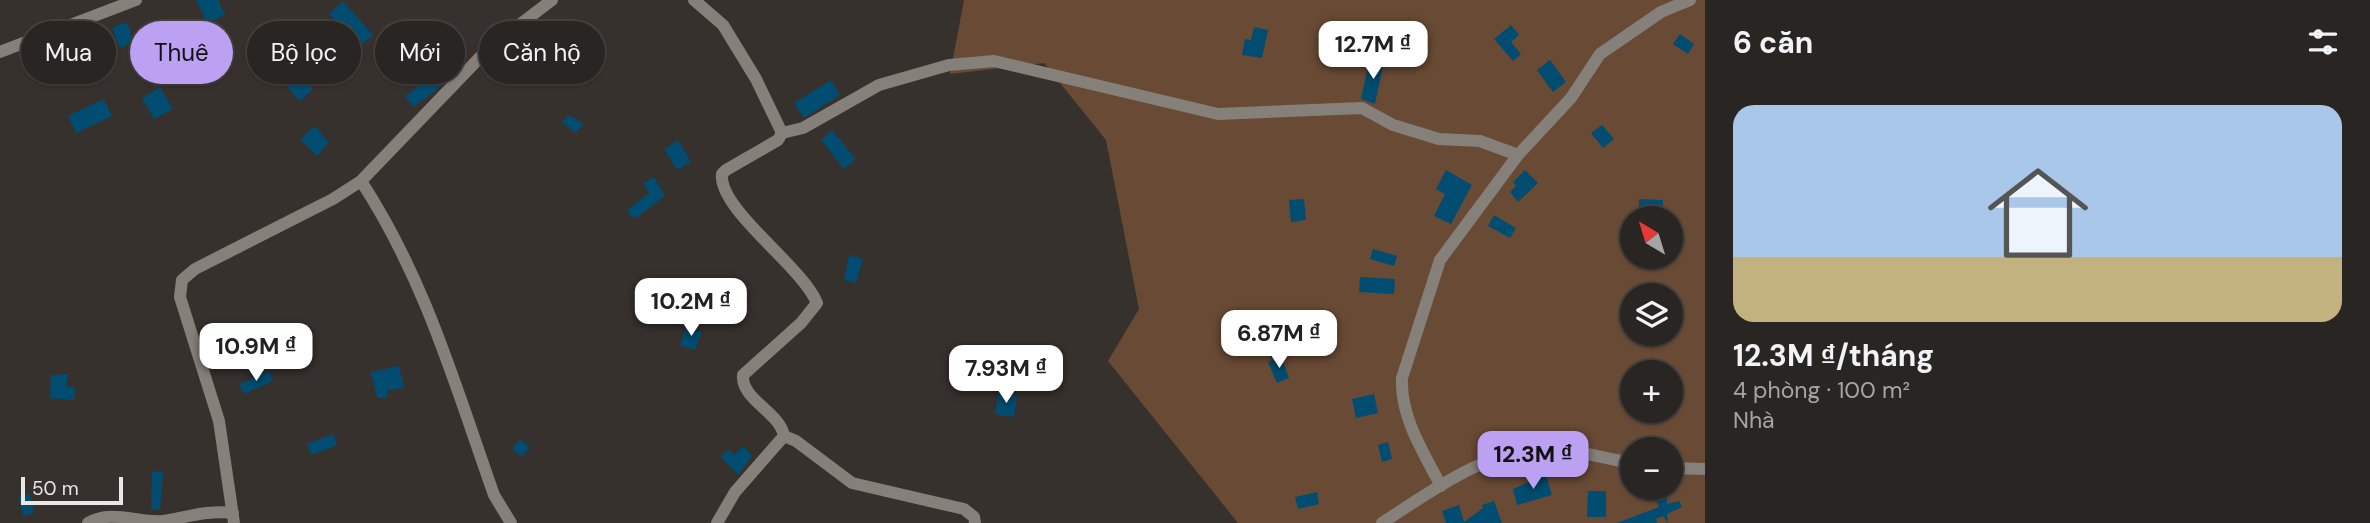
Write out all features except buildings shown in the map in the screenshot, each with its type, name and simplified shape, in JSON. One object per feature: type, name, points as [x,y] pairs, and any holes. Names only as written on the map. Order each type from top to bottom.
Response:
[{"type":"street","points":[[0,51],[118,4],[136,0]]},
{"type":"street","points":[[88,523],[110,516],[159,521],[205,511],[234,518],[223,441],[180,297],[182,281],[195,269],[333,199],[362,181],[489,48],[552,0]]},
{"type":"street","points":[[694,0],[723,24],[756,79],[782,133]]},
{"type":"street","points":[[1441,486],[1407,416],[1401,391],[1402,377],[1440,260],[1518,155],[1570,98],[1600,54],[1661,12],[1690,0]]},
{"type":"street","points":[[784,436],[781,426],[748,391],[742,379],[749,369],[801,323],[817,303],[757,229],[737,211],[721,179],[726,170],[778,140],[782,133],[803,128],[879,85],[949,65],[994,61],[1218,114],[1362,108],[1393,125],[1439,139],[1480,142],[1518,155]]},
{"type":"street","points":[[362,181],[393,229],[412,270],[494,495],[510,523]]},
{"type":"street","points":[[716,523],[735,492],[784,436]]},
{"type":"street","points":[[784,436],[796,440],[844,479],[964,509],[974,517],[975,523]]},
{"type":"street","points":[[1382,523],[1441,486],[1503,457],[1548,449],[1620,461]]},
{"type":"street","points":[[1683,468],[1705,469]]},
{"type":"shaded area","points":[[964,0],[1705,0],[1705,523],[1238,523],[1108,361],[1139,309],[1106,140],[1044,63],[950,74]]}]
